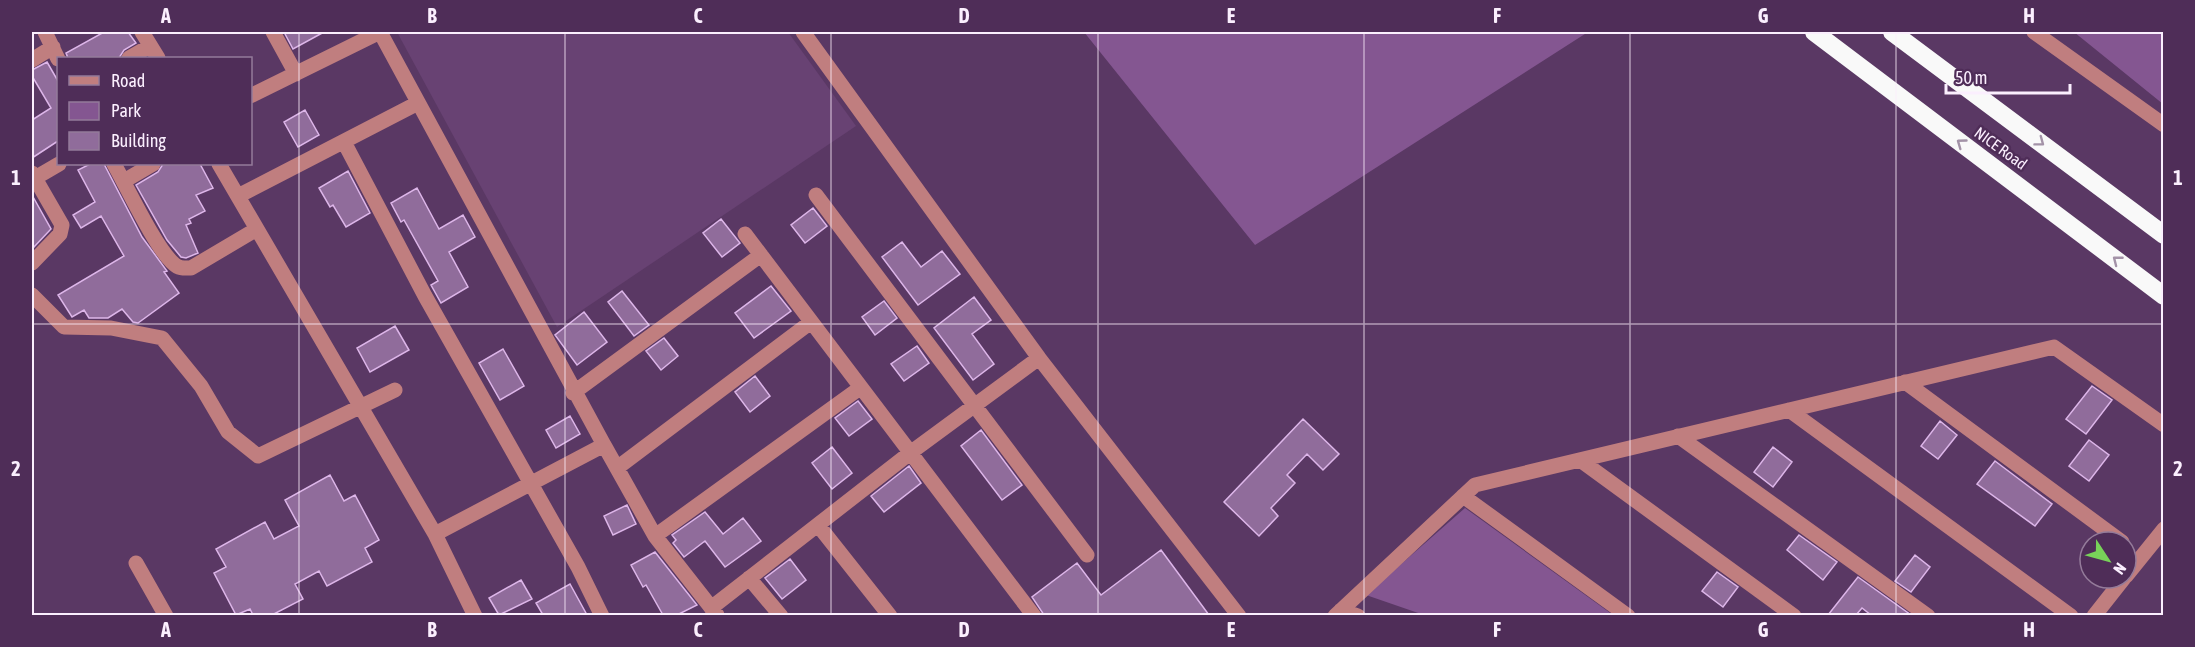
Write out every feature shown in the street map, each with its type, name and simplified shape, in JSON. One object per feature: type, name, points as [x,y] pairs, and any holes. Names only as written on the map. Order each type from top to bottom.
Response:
[{"type":"highway","name":"NICE Road","points":[[1814,32],[2163,296]]},
{"type":"highway","name":"NICE Road","points":[[1892,32],[2163,235]]},
{"type":"street","points":[[32,60],[56,53],[45,32]]},
{"type":"street","points":[[133,57],[154,52],[142,32]]},
{"type":"street","points":[[273,32],[296,74]]},
{"type":"street","points":[[252,95],[380,32],[573,393],[656,536],[715,611],[749,578],[910,453],[1039,358]]},
{"type":"street","points":[[803,32],[1039,358],[1239,615]]},
{"type":"street","points":[[2034,32],[2163,125]]},
{"type":"street","points":[[238,196],[418,103]]},
{"type":"street","points":[[344,142],[425,296],[578,567],[602,615]]},
{"type":"street","points":[[32,263],[60,234],[62,225],[33,175],[57,165]]},
{"type":"street","points":[[115,165],[158,243],[173,264],[181,268],[191,268],[257,229]]},
{"type":"street","points":[[124,181],[151,165]]},
{"type":"street","points":[[220,165],[435,534],[475,615]]},
{"type":"street","points":[[816,195],[1087,555]]},
{"type":"street","points":[[745,234],[1034,615]]},
{"type":"street","points":[[573,393],[761,255]]},
{"type":"street","points":[[32,295],[64,327],[111,328],[162,338],[201,386],[228,432],[258,456],[395,390]]},
{"type":"street","points":[[617,468],[811,322]]},
{"type":"street","points":[[1338,613],[1475,484],[2054,347],[2163,424]]},
{"type":"street","points":[[1905,382],[2106,530]]},
{"type":"street","points":[[656,536],[860,388]]},
{"type":"street","points":[[1789,410],[2071,615]]},
{"type":"street","points":[[1678,436],[1928,615]]},
{"type":"street","points":[[435,534],[604,445]]},
{"type":"street","points":[[1580,460],[1794,615]]},
{"type":"street","points":[[1462,496],[1628,615]]},
{"type":"street","points":[[818,525],[890,615]]},
{"type":"street","points":[[2138,562],[2163,530]]},
{"type":"street","points":[[2138,554],[2142,557]]},
{"type":"street","points":[[136,563],[166,615]]},
{"type":"street","points":[[749,578],[780,615]]},
{"type":"street","points":[[2094,615],[2114,590]]},
{"type":"street","points":[[1338,613],[1358,615]]},
{"type":"shaded area","points":[[397,32],[788,32],[856,126],[557,327]]},
{"type":"green space","points":[[1084,32],[1588,32],[1255,245]]},
{"type":"green space","points":[[2074,32],[2163,32],[2163,104]]},
{"type":"green space","points":[[1465,508],[1613,615],[1424,615],[1366,595]]},
{"type":"building","points":[[104,32],[128,32],[136,43],[124,50],[120,57],[68,57],[66,53]]},
{"type":"building","points":[[284,32],[324,32],[293,49]]},
{"type":"building","points":[[47,62],[57,79],[57,142],[32,158],[32,120],[51,108],[32,76],[32,70]]},
{"type":"building","points":[[305,110],[319,135],[298,147],[284,122]]},
{"type":"building","points":[[88,165],[105,165],[142,237],[167,271],[164,272],[179,293],[138,323],[133,322],[122,309],[108,318],[89,318],[84,310],[72,317],[58,295],[124,256],[101,216],[81,228],[73,215],[95,202],[78,170]]},
{"type":"building","points":[[162,165],[201,165],[213,188],[196,195],[205,211],[189,219],[191,223],[186,225],[198,253],[186,258],[181,257],[167,240],[136,185],[158,172]]},
{"type":"building","points":[[348,171],[370,213],[346,227],[333,205],[330,207],[319,188]]},
{"type":"building","points":[[417,188],[439,229],[463,215],[475,237],[449,252],[468,287],[441,303],[431,285],[438,281],[404,220],[401,222],[391,203]]},
{"type":"building","points":[[32,195],[51,229],[32,249]]},
{"type":"building","points":[[813,208],[827,226],[805,243],[791,225]]},
{"type":"building","points":[[721,219],[740,243],[722,257],[703,233]]},
{"type":"building","points":[[902,242],[921,267],[942,251],[960,274],[918,305],[882,257]]},
{"type":"building","points":[[771,286],[791,311],[754,338],[735,313]]},
{"type":"building","points":[[622,291],[649,325],[634,336],[608,302]]},
{"type":"building","points":[[974,297],[991,320],[972,334],[994,364],[973,380],[934,328]]},
{"type":"building","points":[[884,301],[897,318],[875,335],[862,317]]},
{"type":"building","points":[[584,312],[607,342],[577,365],[555,335]]},
{"type":"building","points":[[395,326],[409,350],[370,372],[357,348]]},
{"type":"building","points":[[664,338],[678,356],[661,370],[646,351]]},
{"type":"building","points":[[917,346],[929,363],[904,381],[891,364]]},
{"type":"building","points":[[503,349],[524,386],[500,400],[479,363]]},
{"type":"building","points":[[755,376],[770,396],[750,412],[735,392]]},
{"type":"building","points":[[2092,386],[2112,400],[2086,434],[2066,419]]},
{"type":"building","points":[[858,401],[872,419],[849,436],[835,418]]},
{"type":"building","points":[[570,416],[580,434],[556,448],[546,430]]},
{"type":"building","points":[[1303,419],[1339,454],[1323,470],[1307,454],[1287,475],[1295,483],[1271,508],[1278,516],[1259,536],[1224,502]]},
{"type":"building","points":[[1940,421],[1957,435],[1938,459],[1921,446]]},
{"type":"building","points":[[981,430],[1022,485],[1002,500],[961,446]]},
{"type":"building","points":[[2089,440],[2109,455],[2089,481],[2069,466]]},
{"type":"building","points":[[832,447],[852,473],[832,489],[812,463]]},
{"type":"building","points":[[1773,447],[1792,462],[1773,487],[1754,472]]},
{"type":"building","points":[[1995,461],[2052,504],[2035,526],[1977,484]]},
{"type":"building","points":[[909,466],[921,483],[884,512],[871,496]]},
{"type":"building","points":[[330,475],[344,501],[355,495],[379,540],[365,548],[372,562],[327,586],[319,571],[295,584],[303,599],[272,615],[253,615],[250,609],[236,615],[214,573],[226,567],[216,549],[265,522],[274,539],[299,526],[285,500]]},
{"type":"building","points":[[627,505],[636,524],[613,535],[604,516]]},
{"type":"building","points":[[705,512],[723,534],[743,518],[761,541],[725,567],[705,541],[684,557],[673,543],[676,540],[672,535]]},
{"type":"building","points":[[1799,535],[1837,562],[1823,580],[1787,550]]},
{"type":"building","points":[[1161,550],[1209,615],[1044,615],[1032,597],[1077,563],[1101,595]]},
{"type":"building","points":[[655,552],[697,605],[677,615],[663,615],[646,585],[643,587],[631,565]]},
{"type":"building","points":[[1915,555],[1930,567],[1911,592],[1895,581]]},
{"type":"building","points":[[790,559],[806,580],[782,599],[765,578]]},
{"type":"building","points":[[1717,572],[1738,587],[1723,607],[1702,591]]},
{"type":"building","points":[[1858,577],[1911,615],[1871,615],[1862,608],[1856,615],[1828,615]]},
{"type":"building","points":[[521,580],[532,599],[499,615],[489,598]]},
{"type":"building","points":[[570,584],[587,615],[543,615],[536,603]]}]
